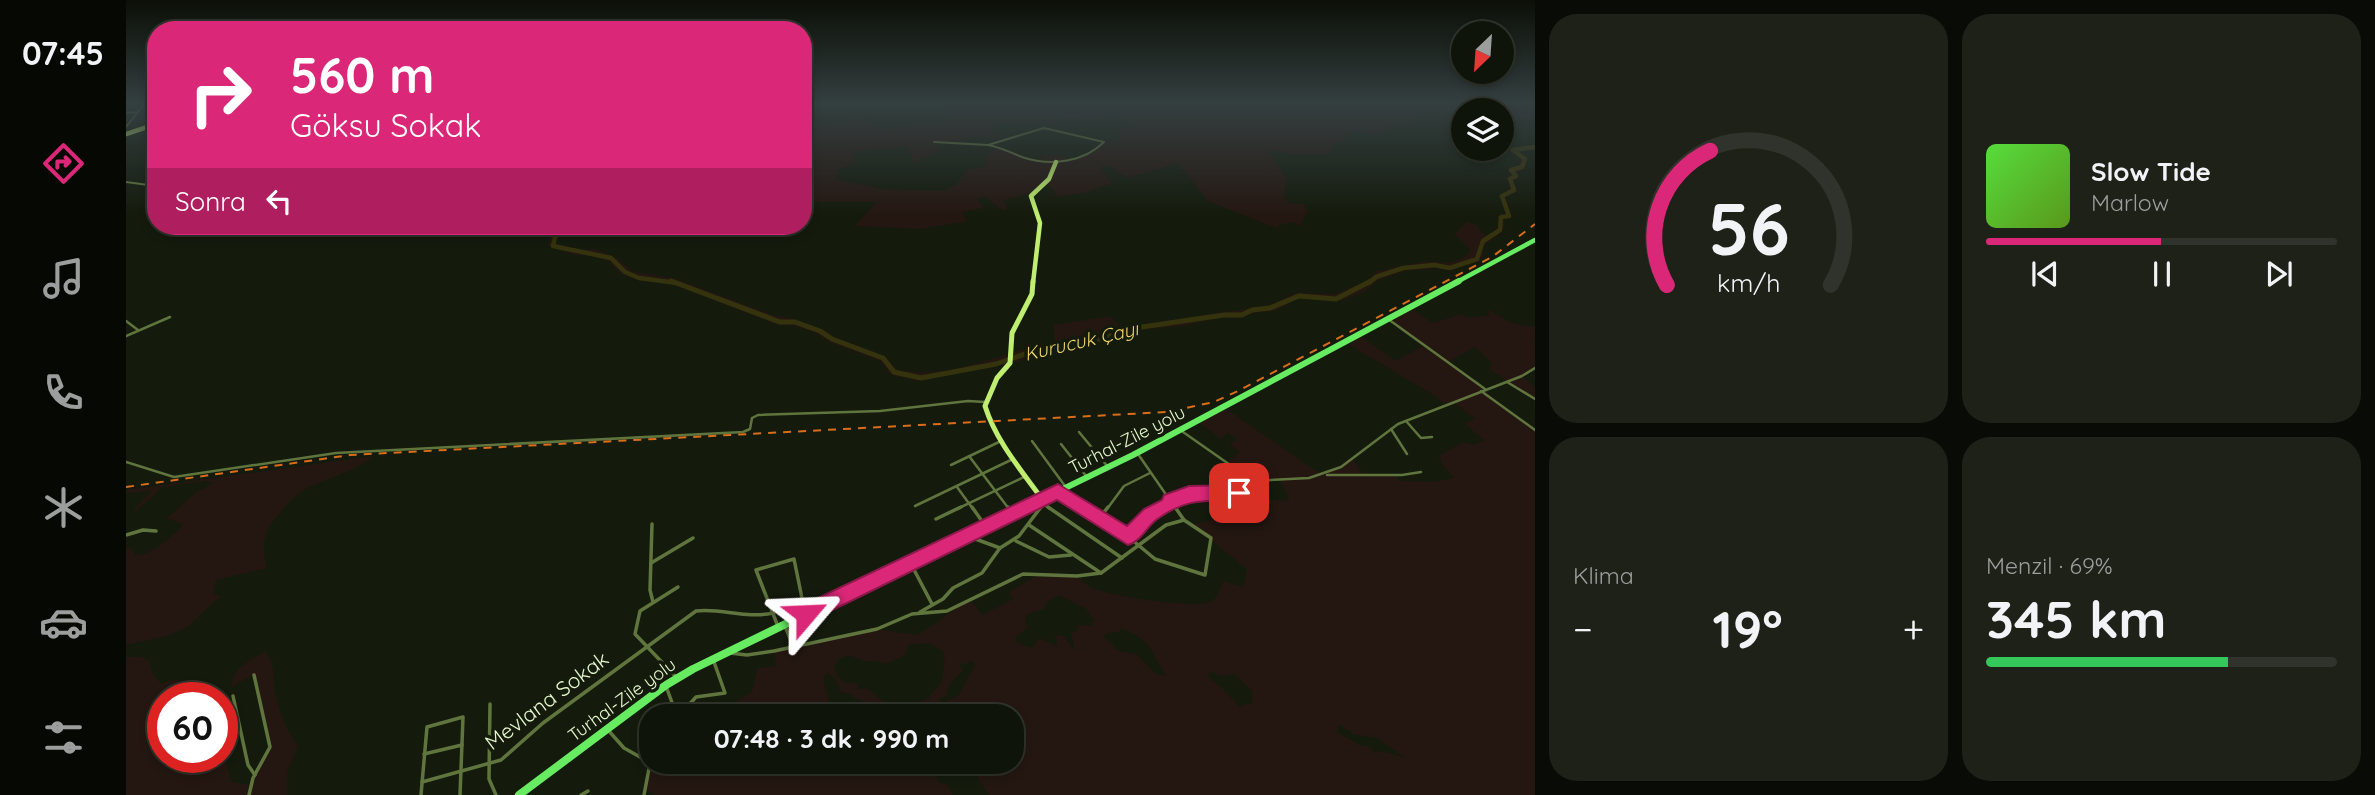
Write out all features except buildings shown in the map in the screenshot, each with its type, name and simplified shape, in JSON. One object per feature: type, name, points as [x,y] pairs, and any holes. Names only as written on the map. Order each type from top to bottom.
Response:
[{"type":"main road","name":"Turhal-Zile yolu","points":[[519,795],[677,678],[1138,453],[1535,240]]},
{"type":"street","points":[[988,145],[1004,140]]},
{"type":"street","points":[[934,142],[988,145],[1028,159],[1056,162],[1094,152],[1104,142],[1097,140]]},
{"type":"street","points":[[1056,162],[1049,179],[1031,196],[1040,223],[1035,277],[1030,299],[1012,333],[1011,358],[985,402],[989,420],[1041,502],[1122,558]]},
{"type":"street","points":[[126,182],[147,185]]},
{"type":"street","points":[[126,336],[170,317]]},
{"type":"street","points":[[1388,319],[1535,430]]},
{"type":"street","points":[[126,321],[138,331]]},
{"type":"street","points":[[1324,475],[1359,455],[1391,429],[1406,421],[1507,382],[1535,368]]},
{"type":"street","points":[[1507,382],[1535,399]]},
{"type":"street","points":[[126,462],[174,477],[336,453],[743,432],[750,429],[752,418],[758,415],[880,411],[966,401],[985,402]]},
{"type":"street","points":[[1406,421],[1421,439],[1432,437]]},
{"type":"street","points":[[1391,429],[1407,454]]},
{"type":"street","points":[[1181,430],[1253,481],[1370,472],[1402,475],[1421,471]]},
{"type":"street","points":[[1079,432],[1108,467]]},
{"type":"street","points":[[951,465],[1001,441]]},
{"type":"street","points":[[1032,441],[1062,490],[1098,520],[1128,537],[1155,559],[1205,575],[1211,538],[1184,520],[1138,453]]},
{"type":"street","points":[[1061,444],[1087,477]]},
{"type":"street","points":[[969,456],[1013,513]]},
{"type":"street","points":[[915,506],[1013,459]]},
{"type":"street","points":[[1098,520],[1124,486],[1150,473]]},
{"type":"street","points":[[936,519],[1026,477]]},
{"type":"street","points":[[1128,537],[1150,515],[1189,494],[1241,493],[1258,498],[1253,481]]},
{"type":"street","points":[[957,486],[986,527]]},
{"type":"street","points":[[726,652],[747,655],[877,629],[918,613],[985,570],[1000,548],[1015,541],[1029,525],[1041,502]]},
{"type":"street","points":[[918,613],[940,613],[954,609],[1006,580],[1023,574],[1077,576],[1101,573],[1172,522],[1184,520]]},
{"type":"street","points":[[652,524],[653,602]]},
{"type":"street","points":[[1029,525],[1101,573]]},
{"type":"street","points":[[126,535],[143,530],[156,531]]},
{"type":"street","points":[[967,536],[1000,548]]},
{"type":"street","points":[[651,563],[693,538]]},
{"type":"street","points":[[1015,541],[1047,556],[1060,558],[1071,555]]},
{"type":"street","points":[[793,646],[773,613],[756,570],[794,559],[806,614]]},
{"type":"street","points":[[911,563],[932,604]]},
{"type":"street","points":[[677,678],[635,634],[639,612],[678,587]]},
{"type":"street","name":"Mevlana Sokak","points":[[422,782],[461,773],[506,757],[543,723],[699,610],[751,617],[773,613]]},
{"type":"street","points":[[689,704],[696,697],[724,693],[713,659]]},
{"type":"street","points":[[249,795],[255,775],[271,747],[254,675]]},
{"type":"street","points":[[666,685],[673,704]]},
{"type":"street","points":[[490,704],[489,779],[496,795]]},
{"type":"street","points":[[421,795],[427,727],[463,717],[460,795]]},
{"type":"street","points":[[238,719],[248,765],[255,775]]},
{"type":"street","points":[[607,729],[624,748],[639,755]]},
{"type":"street","points":[[424,754],[462,745]]},
{"type":"street","points":[[644,795],[648,774]]},
{"type":"street","points":[[530,787],[534,795]]},
{"type":"street","points":[[581,795],[588,792]]},
{"type":"shaded area","points":[[812,140],[963,140],[937,142],[940,149],[914,164],[907,146],[852,152],[857,163],[837,170],[836,179],[883,189],[944,191],[956,184],[969,169],[984,167],[987,162],[984,159],[997,147],[1039,160],[1049,155],[1070,159],[1084,157],[1104,142],[1120,140],[1344,140],[1333,145],[1331,153],[1326,154],[1293,154],[1268,150],[1286,177],[1284,198],[1290,203],[1304,204],[1308,212],[1299,226],[1293,222],[1278,225],[1279,229],[1208,201],[1178,163],[1127,178],[1109,165],[1100,167],[1112,183],[1084,193],[1058,197],[1046,182],[1033,192],[1003,201],[1007,209],[1002,210],[985,197],[977,199],[984,207],[962,213],[968,221],[921,229],[854,226],[877,202],[812,201]]},
{"type":"shaded area","points":[[1535,145],[1535,148],[1516,151],[1528,160],[1525,169],[1514,172],[1519,177],[1513,180],[1517,191],[1505,197],[1512,217],[1503,219],[1502,231],[1482,247],[1483,256],[1480,261],[1463,264],[1453,270],[1437,268],[1405,271],[1380,279],[1363,292],[1341,301],[1299,298],[1275,311],[1257,312],[1243,317],[1222,317],[1184,326],[1136,330],[1104,342],[1046,352],[1016,362],[919,381],[891,375],[880,361],[829,342],[818,334],[793,325],[778,325],[670,283],[637,280],[621,274],[608,261],[591,255],[575,255],[548,246],[551,236],[562,235],[556,239],[556,245],[581,250],[595,249],[617,258],[633,272],[674,278],[773,315],[825,330],[836,338],[886,357],[897,370],[938,372],[1055,342],[1053,325],[1111,316],[1124,328],[1270,305],[1295,293],[1336,294],[1367,281],[1377,271],[1428,261],[1448,263],[1463,258],[1471,250],[1454,234],[1467,222],[1476,225],[1484,235],[1490,235],[1499,226],[1498,216],[1507,215],[1500,196],[1511,188],[1507,178],[1512,175],[1508,170],[1519,166],[1522,159],[1514,151],[1514,148]]},
{"type":"shaded area","points":[[1409,307],[1433,323],[1462,314],[1468,318],[1489,315],[1487,309],[1515,324],[1535,326],[1535,368],[1522,376],[1535,387],[1535,399],[1489,369],[1492,363],[1475,347],[1448,362],[1535,430],[1535,795],[989,795],[977,774],[1024,774],[1024,704],[942,704],[921,704],[939,686],[943,677],[943,651],[929,643],[908,645],[905,655],[886,664],[864,661],[848,655],[839,659],[835,665],[837,676],[847,684],[854,682],[858,685],[857,689],[866,688],[887,704],[867,704],[854,698],[852,694],[841,692],[835,678],[827,673],[823,680],[828,704],[733,704],[752,692],[757,669],[776,665],[774,651],[877,629],[918,635],[970,599],[982,615],[1013,599],[1009,592],[1039,574],[1077,576],[1095,589],[1105,592],[1187,604],[1210,602],[1217,595],[1223,581],[1243,587],[1247,569],[1192,525],[1250,510],[1258,498],[1288,501],[1289,498],[1280,480],[1253,481],[1226,463],[1240,452],[1230,445],[1237,438],[1228,433],[1221,439],[1198,422],[1225,408],[1322,475],[1353,459],[1362,473],[1396,475],[1399,481],[1434,482],[1454,478],[1442,464],[1440,455],[1463,442],[1475,445],[1484,440],[1465,424],[1475,419],[1453,402],[1445,405],[1435,396],[1345,342],[1359,335],[1396,361],[1424,345],[1388,319]],"holes":[[[1059,595],[1085,608],[1094,620],[1091,626],[1078,625],[1077,632],[1071,632],[1075,651],[1063,635],[1056,636],[1057,647],[1039,638],[1032,648],[1017,643],[1015,638],[1027,628],[1027,614],[1044,609],[1048,601]],[[1121,628],[1138,636],[1148,645],[1166,676],[1156,674],[1136,654],[1119,651],[1104,637],[1107,633],[1119,632]],[[972,660],[975,665],[959,695],[942,704],[940,699],[947,695],[949,685],[962,671],[959,663],[964,665]],[[1210,671],[1221,676],[1234,674],[1252,691],[1252,704],[1247,703],[1240,707],[1208,677]],[[1339,724],[1353,734],[1377,738],[1404,757],[1380,751],[1373,753],[1371,747],[1359,745],[1337,732]]]},
{"type":"shaded area","points":[[373,456],[357,467],[304,490],[291,501],[267,532],[264,552],[267,568],[216,580],[213,594],[221,596],[186,628],[166,636],[126,645],[126,548],[131,548],[136,555],[149,552],[162,544],[183,525],[171,519],[164,521],[195,493],[213,483],[205,481],[163,487],[135,512],[134,509],[152,491],[126,493],[126,490]]},
{"type":"shaded area","points":[[265,651],[272,664],[280,712],[298,746],[287,773],[287,795],[126,795],[126,657],[142,657],[149,661],[152,672],[160,682],[147,682],[147,773],[229,773],[231,782],[250,785],[270,750],[253,675],[238,684],[233,682],[243,665]]},
{"type":"shaded area","points":[[648,774],[933,774],[939,782],[947,784],[953,795],[656,795],[644,789]]},
{"type":"waterway","name":"Kurucuk Çayı","points":[[1369,283],[1376,277],[1403,268],[1434,265],[1450,268],[1477,259],[1483,241],[1500,230],[1501,217],[1509,216],[1502,196],[1514,190],[1510,179],[1516,176],[1511,170],[1522,167],[1525,159],[1513,150],[1535,147]]},
{"type":"waterway","name":"Kurucuk Çayı","points":[[557,235],[553,246],[611,258],[625,272],[639,278],[676,283]]},
{"type":"waterway","name":"Kurucuk Çayı","points":[[671,281],[676,283]]},
{"type":"waterway","name":"Kurucuk Çayı","points":[[676,283],[780,322],[795,322],[820,331],[832,339],[883,358],[894,372],[921,378],[996,364],[1039,349],[1101,339],[1135,328],[1224,315],[1242,315],[1252,310],[1270,308],[1299,296],[1336,299],[1371,281]]},
{"type":"railway","points":[[126,487],[350,455],[1167,412],[1214,402],[1238,391],[1492,257],[1535,224]]},
{"type":"route","points":[[806,614],[1058,492],[1128,537],[1150,515],[1172,503],[1170,500],[1189,494],[1239,493]]}]
